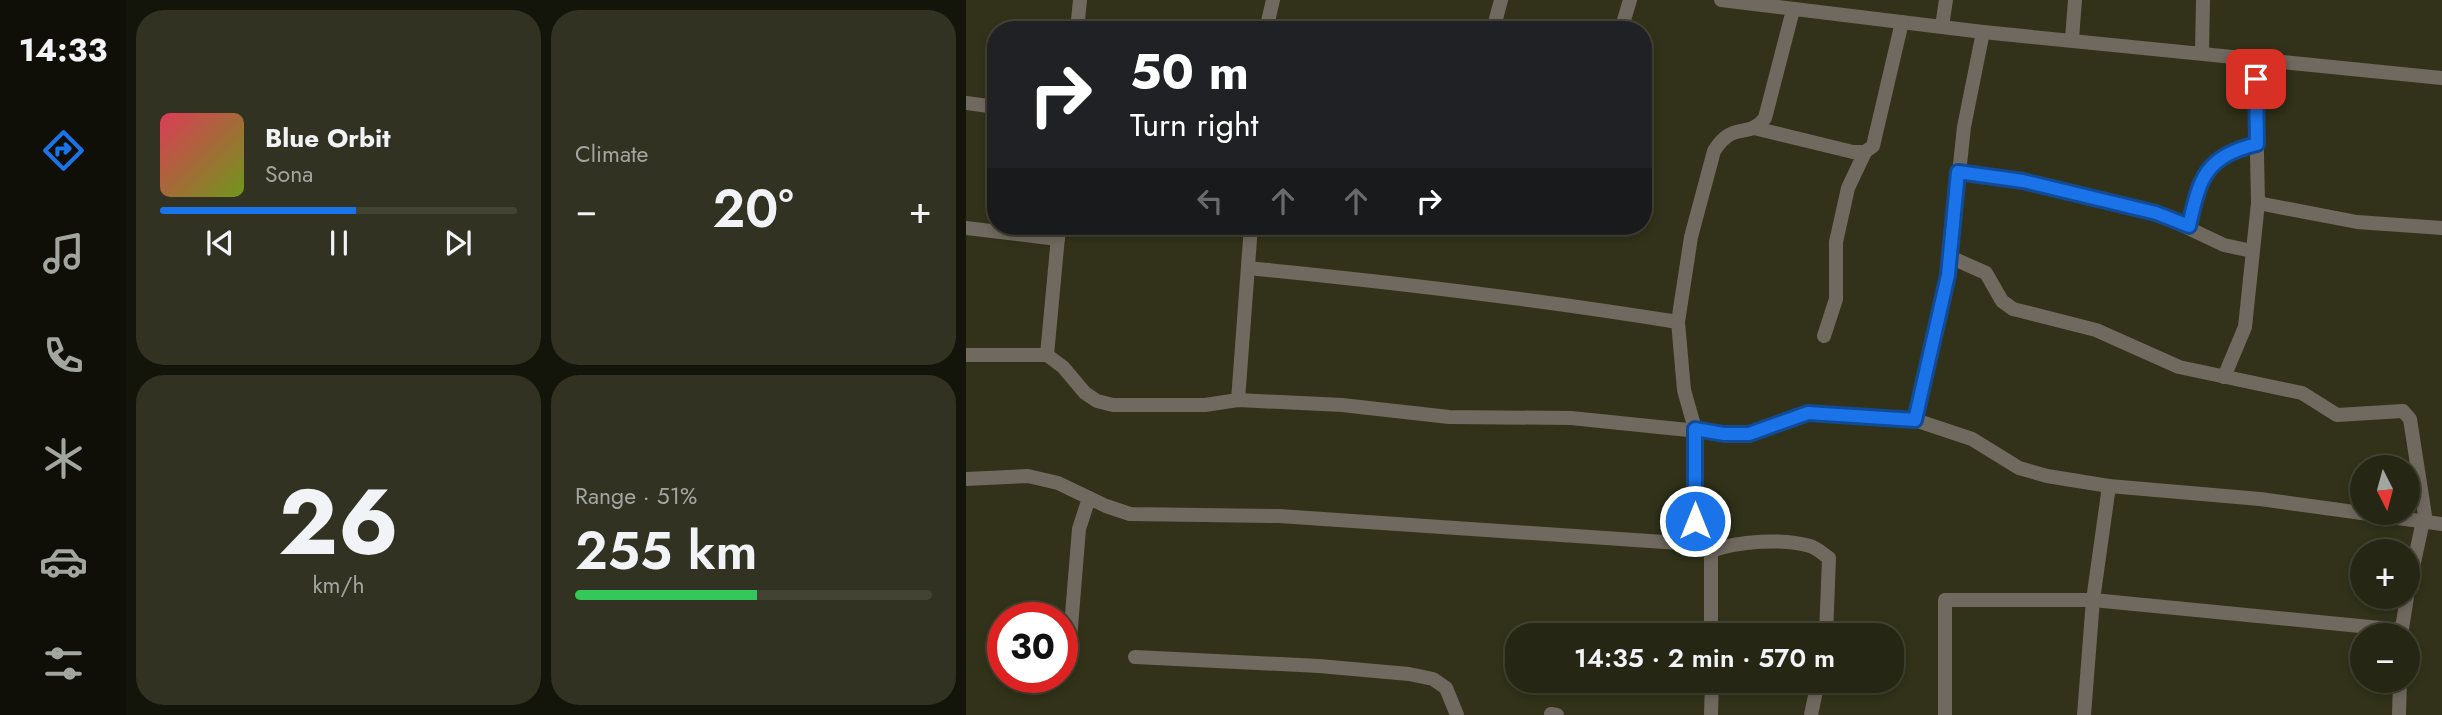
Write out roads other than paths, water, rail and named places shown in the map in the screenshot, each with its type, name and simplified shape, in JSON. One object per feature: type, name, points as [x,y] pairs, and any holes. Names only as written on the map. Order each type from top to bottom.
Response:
[{"type":"street","points":[[1078,21],[1080,0]]},
{"type":"street","points":[[1268,21],[1273,0]]},
{"type":"street","points":[[1495,21],[1501,0]]},
{"type":"street","points":[[1624,21],[1630,0]]},
{"type":"street","points":[[1721,0],[1793,10],[1819,7],[1902,22],[1983,32],[2255,57],[2442,78]]},
{"type":"street","points":[[1942,26],[1946,0]]},
{"type":"street","points":[[2072,39],[2075,0]]},
{"type":"street","points":[[2202,53],[2203,0]]},
{"type":"street","points":[[1754,128],[1765,118],[1793,10]]},
{"type":"street","points":[[1824,336],[1836,299],[1836,242],[1848,188],[1865,152],[1873,146],[1902,22]]},
{"type":"street","points":[[1915,420],[1950,257],[1958,172],[1983,32]]},
{"type":"street","points":[[2224,377],[2245,327],[2258,203],[2255,57]]},
{"type":"street","points":[[966,103],[987,106]]},
{"type":"street","points":[[1694,544],[1695,429],[1684,390],[1678,323],[1691,237],[1714,151],[1729,133],[1754,128],[1865,152]]},
{"type":"street","points":[[2189,226],[2206,172],[2230,150],[2257,144]]},
{"type":"street","points":[[1958,172],[2023,181],[2156,213],[2189,226],[2224,245],[2252,251]]},
{"type":"street","points":[[2258,203],[2357,222],[2442,229]]},
{"type":"street","points":[[966,228],[987,229]]},
{"type":"street","points":[[1047,355],[1058,235]]},
{"type":"street","points":[[1238,400],[1250,235]]},
{"type":"street","points":[[1950,257],[1986,273],[2002,301],[2013,309],[2096,330],[2179,367],[2302,393],[2341,416],[2396,411],[2407,414],[2424,522],[2420,539]]},
{"type":"street","points":[[1248,268],[1457,289],[1678,323]]},
{"type":"street","points":[[966,355],[1047,355],[1063,367],[1086,393],[1097,401],[1113,405],[1205,405],[1238,400],[1342,405],[1449,417],[1572,418],[1724,434],[1749,434],[1808,413],[1915,420],[1972,439],[2033,473],[2109,486],[2260,499],[2442,524]]},
{"type":"street","points":[[966,479],[1028,476],[1058,483],[1130,514],[1279,516],[1694,544],[1711,551],[1730,544],[1788,543],[1812,546],[1829,558],[1826,623]]},
{"type":"street","points":[[2084,715],[2093,600],[2109,486]]},
{"type":"street","points":[[1073,602],[1079,528],[1089,498]]},
{"type":"street","points":[[1711,551],[1712,623]]},
{"type":"street","points":[[1945,715],[1945,600],[2093,600],[2350,628]]},
{"type":"street","points":[[1135,657],[1318,666],[1409,674],[1433,679],[1446,688],[1457,715]]},
{"type":"street","points":[[1712,693],[1712,715]]},
{"type":"street","points":[[1811,715],[1816,693]]},
{"type":"street","points":[[2399,715],[2400,693]]}]
